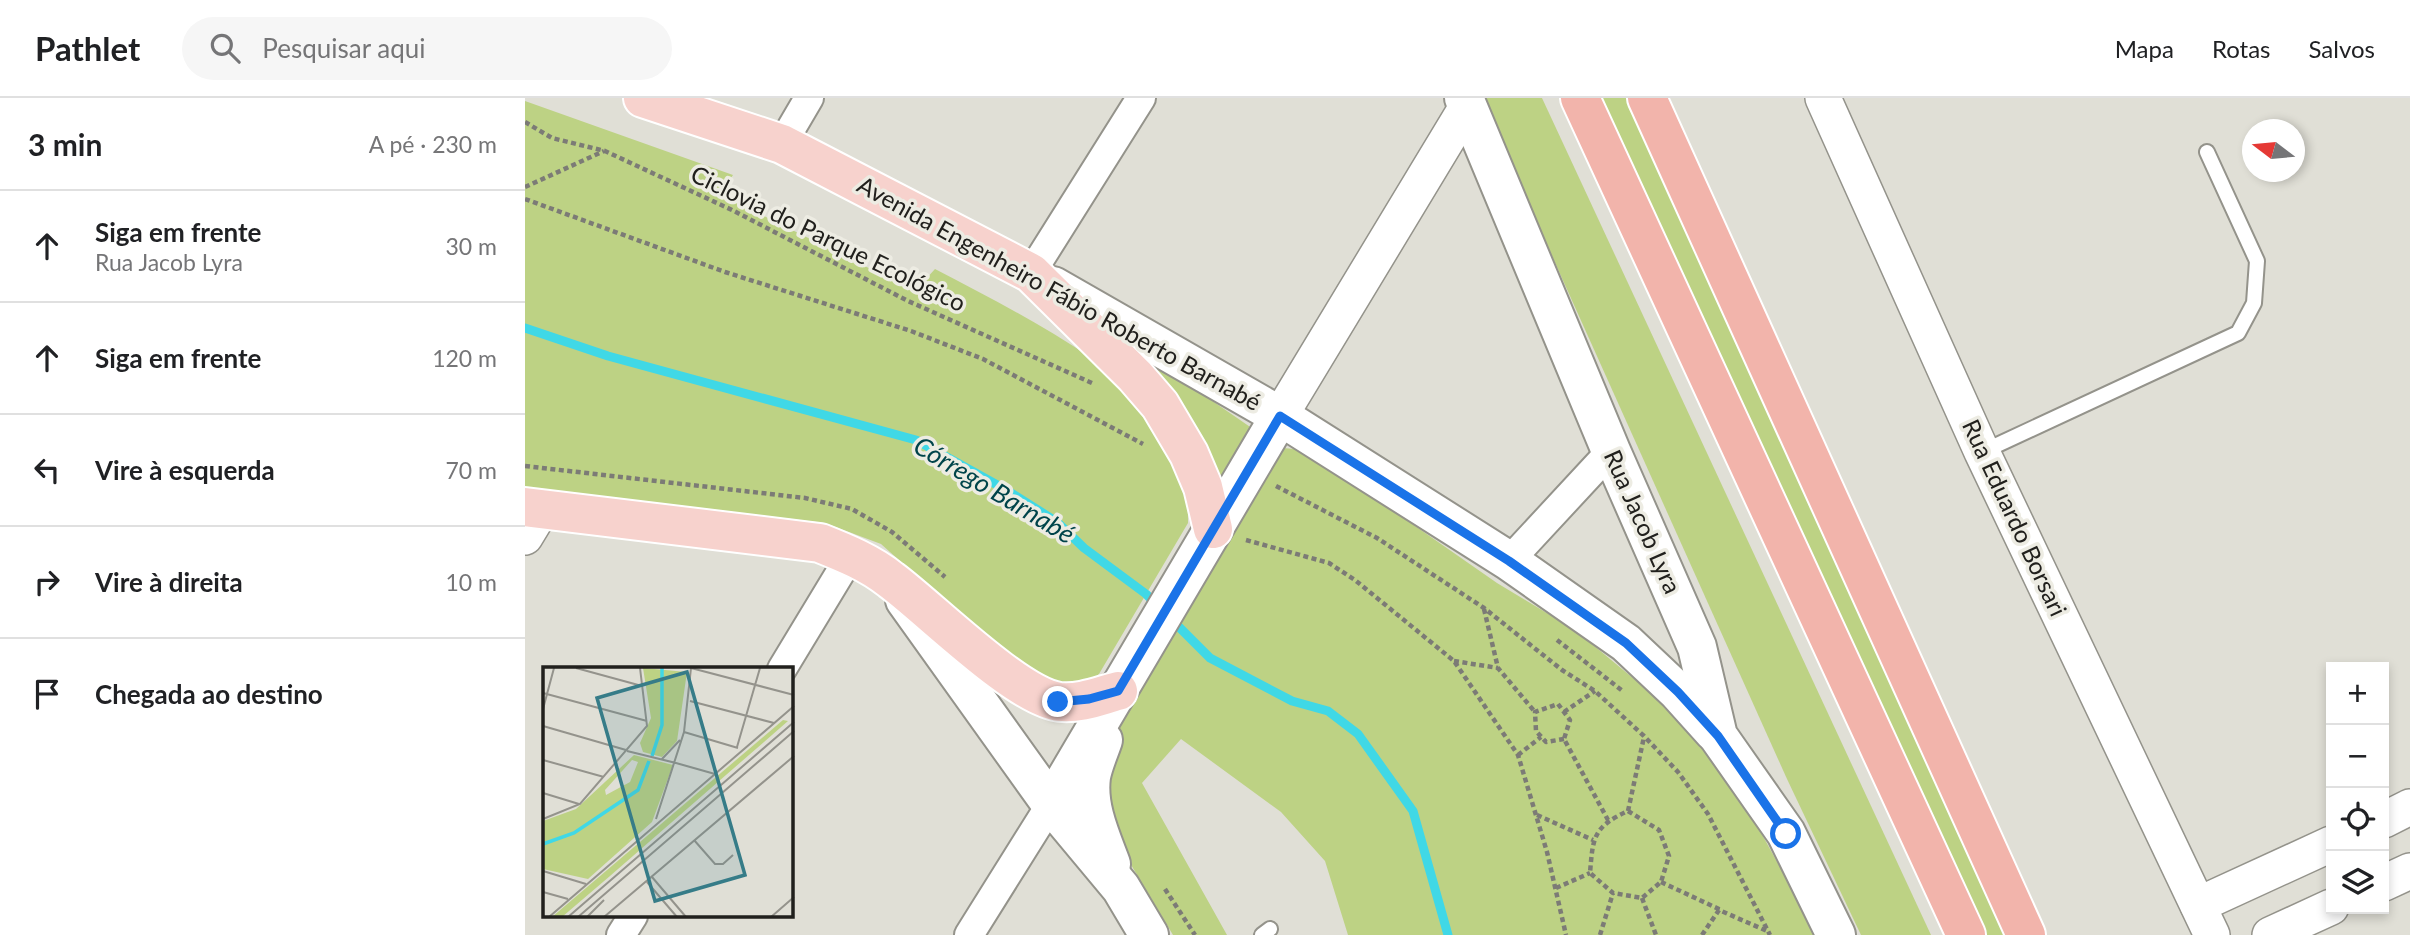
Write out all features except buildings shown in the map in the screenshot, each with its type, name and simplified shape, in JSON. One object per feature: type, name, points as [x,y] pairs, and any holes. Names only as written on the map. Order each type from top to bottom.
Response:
[{"type":"highway","points":[[1580,98],[1966,935]]},
{"type":"highway","points":[[1647,98],[2026,935]]},
{"type":"highway","points":[[1979,834],[2034,935]]},
{"type":"main road","name":"Avenida Engenheiro Fábio Roberto Barnabé","points":[[643,98],[782,144],[1031,274],[1280,416],[1509,561],[1626,643],[1678,692],[1718,736]]},
{"type":"main road","name":"Rua Jacob Lyra","points":[[1466,102],[1611,451],[1697,647],[1718,736],[1786,834],[1836,935]]},
{"type":"main road","points":[[1031,274],[1135,376],[1160,405],[1189,454],[1203,487],[1216,541]]},
{"type":"main road","points":[[1051,804],[1122,682],[1216,541],[1280,416]]},
{"type":"main road","points":[[531,518],[820,543],[851,555],[889,578],[1024,687],[1058,702],[1089,699],[1122,682]]},
{"type":"main road","points":[[889,578],[1051,804],[1121,888],[1149,935]]},
{"type":"main road","points":[[1121,888],[1096,824],[1091,777],[1122,682]]},
{"type":"street","points":[[782,144],[809,98]]},
{"type":"street","points":[[1031,274],[1140,98]]},
{"type":"street","name":"Rua Eduardo Borsari","points":[[1823,98],[1982,452],[2205,920]]},
{"type":"street","points":[[1280,416],[1466,102]]},
{"type":"street","points":[[1509,561],[1611,451]]},
{"type":"street","points":[[783,667],[851,555]]},
{"type":"street","points":[[969,935],[1051,804]]},
{"type":"street","points":[[2389,818],[2410,807]]},
{"type":"street","points":[[2205,920],[2326,847]]},
{"type":"street","points":[[2389,881],[2410,871]]},
{"type":"street","points":[[2270,935],[2326,909]]},
{"type":"street","points":[[621,935],[632,918]]},
{"type":"lane","points":[[1982,452],[2238,333],[2254,303],[2257,261],[2207,152]]},
{"type":"path","name":"Ciclovia do Parque Ecológico","points":[[525,122],[552,138],[605,151],[732,210],[908,301],[1102,388]]},
{"type":"path","points":[[525,187],[605,151]]},
{"type":"path","points":[[525,199],[725,272],[911,331],[983,359],[1146,446]]},
{"type":"path","points":[[1272,484],[1377,538],[1484,608],[1562,670],[1595,691],[1678,772],[1708,814],[1769,933]]},
{"type":"path","points":[[1216,541],[1329,564],[1355,580],[1454,661],[1518,755],[1537,815],[1566,935]]},
{"type":"path","points":[[1484,608],[1498,668],[1535,712],[1536,731],[1546,742],[1564,739]]},
{"type":"path","points":[[1556,639],[1632,698]]},
{"type":"path","points":[[1454,661],[1498,668]]},
{"type":"path","points":[[1564,712],[1595,691]]},
{"type":"path","points":[[1535,712],[1558,704],[1570,720],[1564,739],[1608,820]]},
{"type":"path","points":[[1628,811],[1644,736]]},
{"type":"path","points":[[1518,755],[1541,737]]},
{"type":"path","points":[[1590,873],[1593,840],[1608,820],[1628,811]]},
{"type":"path","points":[[1590,873],[1613,893],[1642,898],[1661,882],[1669,856],[1659,830],[1628,811]]},
{"type":"path","points":[[1537,815],[1593,840]]},
{"type":"path","points":[[1555,888],[1590,873]]},
{"type":"path","points":[[1661,882],[1769,933]]},
{"type":"path","points":[[1600,935],[1613,893]]},
{"type":"path","points":[[1642,898],[1656,935]]},
{"type":"path","points":[[1702,935],[1719,910],[1725,912]]},
{"type":"green space","points":[[1481,98],[1542,98],[1931,935],[1861,935],[1787,779]]},
{"type":"green space","points":[[1599,98],[1631,98],[2010,935],[1977,935]]},
{"type":"green space","points":[[525,101],[733,175],[720,194],[915,291],[935,269],[1033,322],[1102,366],[1143,414],[1178,467],[1186,491],[1188,523],[1099,674],[1083,688],[1039,685],[881,544],[825,523],[525,487]]},
{"type":"green space","points":[[1134,347],[1256,431],[1222,479],[1204,445]]},
{"type":"green space","points":[[1283,448],[1306,450],[1497,583],[1575,630],[1651,693],[1724,765],[1817,935],[1348,935],[1325,861],[1281,812],[1181,739],[1142,783],[1227,935],[1173,935],[1118,843],[1103,806],[1118,717]]},
{"type":"waterway","name":"Córrego Barnabé","points":[[525,328],[608,356],[916,440],[1008,491],[1057,522],[1084,548],[1158,606]]},
{"type":"waterway","name":"Córrego Barnabé","points":[[1170,618],[1210,658],[1292,701],[1328,711],[1358,734],[1413,811],[1448,935]]},
{"type":"route","points":[[1058,702],[1075,702],[1118,691],[1280,416],[1509,561],[1626,643],[1678,692],[1718,736],[1786,834]]}]
